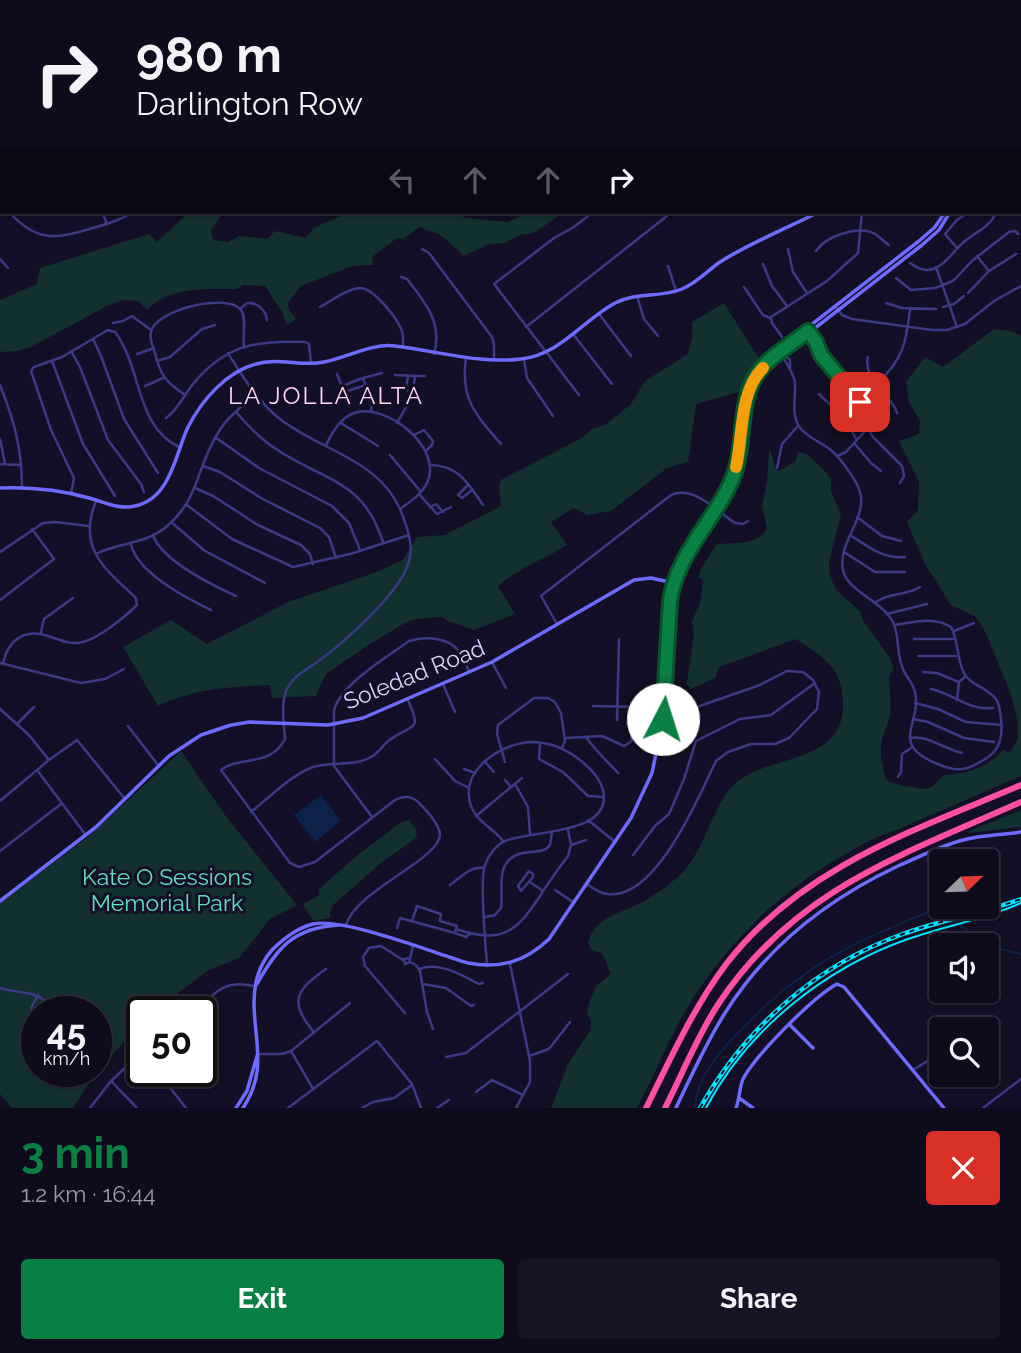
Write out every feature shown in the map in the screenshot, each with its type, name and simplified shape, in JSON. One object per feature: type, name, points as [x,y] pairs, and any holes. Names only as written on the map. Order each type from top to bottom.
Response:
[{"type":"highway","points":[[646,1108],[707,991],[747,941],[790,900],[824,875],[869,851],[1021,785]]},
{"type":"highway","points":[[665,1108],[701,1032],[719,1003],[751,962],[783,929],[849,881],[1021,802]]},
{"type":"street","points":[[11,214],[31,231],[56,237],[107,224],[129,214]]},
{"type":"street","points":[[103,214],[107,224]]},
{"type":"street","points":[[579,396],[494,284],[590,214]]},
{"type":"street","points":[[526,327],[669,214]]},
{"type":"street","points":[[0,488],[71,494],[127,507],[150,500],[165,485],[198,410],[227,377],[239,370],[271,360],[322,363],[379,346],[466,357],[524,359],[547,352],[614,303],[637,296],[676,291],[702,278],[720,262],[815,214]]},
{"type":"street","points":[[744,286],[763,315],[771,317],[827,281],[858,253],[862,214]]},
{"type":"street","points":[[780,351],[936,227],[946,214]]},
{"type":"street","points":[[957,248],[945,234],[957,220],[969,215]]},
{"type":"street","points":[[910,263],[922,269],[936,267],[947,261],[957,248],[986,226],[995,215]]},
{"type":"street","points":[[816,251],[819,246],[848,232],[862,231],[876,235],[889,245]]},
{"type":"street","points":[[896,278],[911,290],[942,286],[958,277],[977,256],[1009,232],[1015,231],[1018,234]]},
{"type":"street","points":[[422,249],[429,253],[489,333],[495,345],[494,359]]},
{"type":"street","points":[[788,250],[793,272],[807,293]]},
{"type":"street","points":[[968,293],[989,271],[1016,254]]},
{"type":"street","points":[[977,256],[989,271]]},
{"type":"street","points":[[0,259],[8,268]]},
{"type":"street","points":[[763,264],[772,286],[787,306]]},
{"type":"street","points":[[668,266],[676,291]]},
{"type":"street","points":[[936,267],[957,327]]},
{"type":"street","points":[[401,277],[407,279],[433,316],[436,341],[434,354]]},
{"type":"street","points":[[836,308],[852,319],[937,331],[957,327],[972,320],[1004,294],[1021,286]]},
{"type":"street","points":[[320,306],[356,289],[366,289],[378,297],[400,326],[403,347]]},
{"type":"street","points":[[637,296],[640,310],[658,336]]},
{"type":"street","points":[[943,307],[964,296]]},
{"type":"street","points":[[240,309],[247,303],[254,303],[260,307],[267,320]]},
{"type":"street","points":[[886,303],[910,309],[936,309]]},
{"type":"street","points":[[185,395],[163,378],[150,339],[151,330],[156,323],[191,306],[233,304],[243,315],[244,347]]},
{"type":"street","points":[[243,1108],[252,1094],[260,1066],[254,1004],[258,973],[264,961],[286,937],[312,924],[332,922],[468,964],[487,966],[510,964],[541,948],[549,939],[638,806],[652,773],[661,740],[664,624],[671,582],[678,558],[715,509],[735,471],[746,402],[760,371],[780,351],[836,308]]},
{"type":"street","points":[[877,384],[902,353],[910,309]]},
{"type":"street","points":[[599,314],[631,356]]},
{"type":"street","points":[[113,323],[132,317],[151,330]]},
{"type":"street","points":[[771,317],[782,337]]},
{"type":"street","points":[[157,361],[170,357],[202,329],[215,325]]},
{"type":"street","points":[[71,494],[74,478],[59,450],[31,373],[32,368],[52,361],[108,330],[116,332],[123,343],[144,403],[155,425],[167,440],[180,447]]},
{"type":"street","points":[[808,331],[821,355],[860,402],[873,437],[902,466],[904,476],[900,483]]},
{"type":"street","points":[[573,334],[612,384]]},
{"type":"street","points":[[93,339],[124,419],[158,473]]},
{"type":"street","points":[[166,418],[213,363],[228,353],[269,342],[305,342],[311,350],[311,363]]},
{"type":"street","points":[[137,355],[154,348]]},
{"type":"street","points":[[71,351],[80,367],[108,440],[144,492]]},
{"type":"street","points":[[780,351],[790,360],[790,370],[795,382],[794,412],[799,425],[837,456],[860,491],[862,506],[844,552],[842,567],[848,581],[876,602],[894,625],[901,665],[913,684],[915,703],[910,738],[913,747],[921,757],[956,770],[987,760],[1003,736],[1000,708],[996,699],[966,676],[958,656],[954,631],[944,623],[935,621],[894,625]]},
{"type":"street","points":[[228,353],[256,395],[281,420],[374,474],[400,509],[409,535],[411,549],[408,566],[387,600],[317,662],[295,677],[284,696],[285,739],[280,747],[261,760],[222,768],[222,772],[290,863],[299,867],[311,864],[400,797],[409,797],[420,803],[437,825],[439,842],[434,850],[390,879],[352,911],[346,925]]},
{"type":"street","points":[[466,357],[464,380],[468,401],[501,444]]},
{"type":"street","points":[[867,357],[868,373],[894,405],[897,413]]},
{"type":"street","points":[[524,359],[527,378],[553,416]]},
{"type":"street","points":[[52,361],[83,444],[113,488],[115,496]]},
{"type":"street","points":[[341,386],[382,373]]},
{"type":"street","points":[[337,374],[344,391],[366,385]]},
{"type":"street","points":[[395,375],[425,376]]},
{"type":"street","points":[[408,376],[407,391],[413,395]]},
{"type":"street","points":[[397,423],[413,395],[415,376]]},
{"type":"street","points":[[145,386],[163,378]]},
{"type":"street","points":[[363,378],[372,402],[371,412]]},
{"type":"street","points":[[0,385],[15,424],[22,465],[22,488]]},
{"type":"street","points":[[819,394],[843,417],[855,441],[871,463],[881,471]]},
{"type":"street","points":[[96,554],[153,536],[171,522],[187,505],[215,438],[230,417],[256,395]]},
{"type":"street","points":[[236,412],[251,430],[275,449],[341,483],[357,495],[373,516],[383,543]]},
{"type":"street","points":[[326,446],[341,422],[353,413],[371,412],[397,423],[414,435],[426,451],[431,465],[429,480],[420,493],[400,509]]},
{"type":"street","points":[[341,422],[378,446]]},
{"type":"street","points":[[778,468],[778,455],[782,444],[799,425]]},
{"type":"street","points":[[837,456],[868,428]]},
{"type":"street","points":[[414,435],[424,430],[433,441],[426,451]]},
{"type":"street","points":[[215,438],[258,468],[331,506],[349,523],[360,550]]},
{"type":"street","points":[[0,439],[2,464],[22,465]]},
{"type":"street","points":[[390,455],[437,514],[451,507]]},
{"type":"street","points":[[431,465],[454,469],[483,505]]},
{"type":"street","points":[[203,466],[220,472],[261,498],[320,528],[329,537],[336,558]]},
{"type":"street","points":[[467,485],[459,492],[459,497],[462,498],[472,490]]},
{"type":"street","points":[[195,488],[213,496],[258,525],[301,545],[310,554],[313,564]]},
{"type":"street","points":[[557,624],[541,596],[671,495],[678,492],[693,494],[736,523],[743,524],[748,521]]},
{"type":"street","points":[[96,501],[89,526],[96,554],[138,603],[94,638],[82,643],[41,634],[24,635],[6,651],[2,663],[81,683],[105,679],[124,669]]},
{"type":"street","points":[[430,507],[436,504],[444,512]]},
{"type":"street","points":[[187,505],[232,539],[296,568],[409,535]]},
{"type":"street","points":[[858,517],[882,536],[901,541]]},
{"type":"street","points":[[171,522],[205,551],[265,583]]},
{"type":"street","points":[[0,552],[43,523],[89,526]]},
{"type":"street","points":[[0,600],[54,559],[32,529]]},
{"type":"street","points":[[850,535],[880,555],[905,557]]},
{"type":"street","points":[[153,536],[161,549],[189,570],[236,596]]},
{"type":"street","points":[[131,544],[142,565],[171,587],[211,610]]},
{"type":"street","points":[[844,552],[875,572],[905,572]]},
{"type":"street","name":"Soledad Road","points":[[0,901],[86,835],[188,742],[220,727],[250,722],[334,724],[363,718],[492,662],[634,580],[651,578],[671,582]]},
{"type":"street","points":[[876,602],[888,595],[909,592],[920,587]]},
{"type":"street","points":[[41,634],[44,619],[73,598]]},
{"type":"street","points":[[887,614],[927,604]]},
{"type":"street","points":[[954,631],[974,623]]},
{"type":"street","points":[[372,817],[334,764],[336,702],[346,689],[418,638],[451,644],[460,653],[469,671]]},
{"type":"street","points":[[617,720],[619,639]]},
{"type":"street","points":[[914,639],[955,639]]},
{"type":"street","points":[[918,656],[958,656]]},
{"type":"street","points":[[492,662],[506,688]]},
{"type":"street","points":[[587,884],[598,891],[617,894],[639,883],[672,847],[716,761],[728,752],[751,744],[775,744],[789,738],[817,709],[819,696],[815,683],[803,672],[787,671],[760,685],[706,706],[593,706]]},
{"type":"street","points":[[923,672],[937,673],[959,682]]},
{"type":"street","points":[[957,700],[959,682],[966,676]]},
{"type":"street","points":[[633,855],[668,814],[684,779],[696,741],[740,719],[771,715],[815,683]]},
{"type":"street","points":[[443,684],[455,712]]},
{"type":"street","points":[[931,689],[942,691],[974,708],[993,708]]},
{"type":"street","points":[[505,762],[497,734],[498,724],[530,700],[541,696],[552,700],[558,707],[565,738],[562,748]]},
{"type":"street","points":[[251,811],[302,772],[312,767],[370,758],[394,737],[410,730],[414,726],[415,717],[408,699]]},
{"type":"street","points":[[915,703],[938,709],[966,722],[1002,725]]},
{"type":"street","points":[[17,724],[34,707]]},
{"type":"street","points":[[0,709],[49,760]]},
{"type":"street","points":[[913,719],[928,722],[964,738],[994,742]]},
{"type":"street","points":[[128,726],[159,766]]},
{"type":"street","points":[[565,738],[602,736],[627,746],[632,741],[631,729]]},
{"type":"street","points":[[910,738],[922,737],[962,753]]},
{"type":"street","points":[[587,738],[618,773]]},
{"type":"street","points":[[0,801],[72,741],[80,741],[126,799]]},
{"type":"street","points":[[487,966],[484,868],[491,853],[503,841],[568,829],[588,820],[599,810],[603,797],[600,783],[591,771],[562,748],[540,743],[519,743],[500,750],[475,774],[469,788],[470,801],[477,816],[503,841]]},
{"type":"street","points":[[540,743],[540,759],[563,772],[588,796],[603,797]]},
{"type":"street","points":[[898,776],[901,772],[902,754],[913,747]]},
{"type":"street","points":[[435,759],[455,780],[469,788]]},
{"type":"street","points":[[485,762],[494,772]]},
{"type":"street","points":[[464,769],[475,774]]},
{"type":"street","points":[[37,770],[86,835]]},
{"type":"street","points":[[477,816],[522,778]]},
{"type":"street","points":[[505,780],[513,786],[528,807],[530,835]]},
{"type":"street","points":[[0,851],[62,803]]},
{"type":"street","points":[[588,820],[614,841]]},
{"type":"street","points":[[397,928],[400,918],[456,931],[466,937],[470,934],[485,936],[504,933],[518,926],[568,856],[571,845],[568,829]]},
{"type":"street","points":[[485,917],[495,915],[501,908],[501,878],[506,862],[522,853],[546,849],[550,845],[552,832]]},
{"type":"street","points":[[676,1108],[732,1002],[776,948],[806,922],[851,890],[938,849],[970,838],[1021,832]]},
{"type":"street","points":[[571,845],[586,840]]},
{"type":"street","points":[[450,885],[470,870],[484,868]]},
{"type":"street","points":[[529,871],[533,874],[530,882],[523,891],[518,889],[529,871]]},
{"type":"street","points":[[530,882],[543,891]]},
{"type":"street","points":[[555,890],[575,903]]},
{"type":"street","points":[[411,920],[417,906],[441,914],[440,921],[457,926],[456,931]]},
{"type":"street","points":[[256,986],[275,953],[290,940],[314,929],[346,925]]},
{"type":"street","points":[[405,1013],[363,961],[366,951],[375,946],[383,947],[419,968],[435,966],[483,983]]},
{"type":"street","points":[[407,960],[412,946]]},
{"type":"street","points":[[510,964],[529,1056],[530,1082],[516,1108]]},
{"type":"street","points":[[419,968],[433,1029]]},
{"type":"street","points":[[314,1032],[298,1011],[299,995],[308,982],[326,969]]},
{"type":"street","points":[[446,1057],[466,1053],[568,974]]},
{"type":"street","points":[[213,996],[232,983],[256,986]]},
{"type":"street","points":[[423,984],[446,988],[471,1006],[474,1005]]},
{"type":"street","points":[[751,1108],[738,1103],[742,1080],[749,1069],[822,994],[837,984],[844,987],[944,1108]]},
{"type":"street","points":[[0,988],[37,995]]},
{"type":"street","points":[[258,1054],[282,1054],[291,1051],[350,1003]]},
{"type":"street","points":[[529,1056],[549,1049],[570,1022]]},
{"type":"street","points":[[790,1025],[813,1048]]},
{"type":"street","points":[[288,1108],[377,1041],[412,1084],[421,1108]]},
{"type":"street","points":[[291,1051],[313,1088]]},
{"type":"street","points":[[236,1108],[247,1091],[258,1054]]},
{"type":"street","points":[[913,1070],[929,1060]]},
{"type":"street","points":[[112,1080],[126,1067]]},
{"type":"street","points":[[983,1108],[1021,1079]]},
{"type":"street","points":[[476,1092],[492,1080],[523,1095]]},
{"type":"street","points":[[112,1082],[137,1108]]},
{"type":"street","points":[[362,1108],[373,1102],[394,1098],[412,1084]]},
{"type":"street","points":[[90,1108],[106,1087]]},
{"type":"street","points":[[170,1087],[186,1108]]},
{"type":"street","points":[[437,1108],[449,1100]]},
{"type":"green space","points":[[187,214],[222,214],[211,230],[213,240],[228,242],[240,236],[267,239],[275,231],[306,238],[314,228],[344,214],[457,214],[466,218],[508,222],[524,214],[561,214],[534,233],[519,235],[505,243],[489,244],[464,256],[442,236],[420,227],[403,239],[397,238],[372,257],[373,265],[352,266],[301,286],[288,303],[289,310],[296,319],[287,325],[265,286],[243,285],[237,289],[189,290],[166,297],[147,310],[139,301],[122,300],[31,347],[0,352],[0,300],[37,284],[40,268],[149,234],[157,242]]},
{"type":"green space","points":[[724,303],[760,360],[745,377],[740,392],[696,404],[688,462],[667,468],[611,511],[587,515],[574,508],[551,522],[567,545],[522,569],[498,586],[515,614],[474,630],[442,617],[415,619],[364,648],[326,674],[316,696],[272,698],[270,685],[199,692],[158,706],[123,647],[171,620],[207,644],[288,602],[374,573],[403,560],[417,537],[445,535],[501,506],[501,480],[580,439],[594,428],[605,425],[631,404],[645,381],[688,354],[692,339],[692,322]]},
{"type":"green space","points":[[994,329],[1011,331],[1021,336],[1021,776],[867,842],[802,882],[758,919],[720,961],[687,1008],[637,1108],[551,1108],[568,1064],[590,1031],[591,1022],[587,1013],[590,999],[597,985],[611,974],[602,953],[591,950],[588,942],[597,926],[609,917],[651,897],[680,875],[697,852],[722,800],[739,780],[819,747],[832,737],[840,723],[842,691],[835,672],[823,658],[796,639],[719,667],[715,678],[691,689],[687,684],[694,634],[692,621],[700,603],[703,581],[698,577],[700,571],[716,545],[751,541],[767,529],[762,505],[767,482],[769,449],[778,471],[795,462],[798,452],[806,454],[831,479],[831,491],[841,514],[829,561],[830,576],[836,590],[861,612],[862,619],[890,658],[894,670],[890,674],[891,703],[881,745],[886,780],[925,789],[932,787],[944,775],[976,768],[991,761],[1003,750],[1010,752],[1017,741],[1018,724],[1011,695],[986,633],[976,617],[951,605],[925,564],[907,522],[918,510],[919,482],[899,441],[919,434],[920,421],[909,402],[906,382],[925,357],[943,367]]},
{"type":"green space","name":"Kate O Sessions Memorial Park","points":[[181,751],[225,815],[297,905],[270,919],[239,958],[207,971],[174,996],[126,996],[126,1040],[112,1055],[112,996],[21,996],[21,1087],[87,1087],[73,1108],[12,1108],[0,1094],[0,903],[89,836]]},
{"type":"green space","points":[[1021,810],[1021,827],[969,833],[969,831]]},
{"type":"green space","points":[[409,820],[417,831],[416,838],[381,863],[333,905],[330,918],[313,921],[303,904],[320,895],[318,890],[354,858],[400,823]]},
{"type":"water","points":[[321,795],[341,821],[315,842],[294,815]]},
{"type":"waterway","points":[[695,1108],[704,1076],[725,1047],[782,992],[812,969],[862,941],[931,911],[942,910],[970,933]]},
{"type":"waterway","points":[[999,949],[1021,954]]},
{"type":"tram line","points":[[706,1108],[723,1079],[766,1027],[819,984],[877,951],[1021,903]]},
{"type":"railway","points":[[700,1108],[738,1051],[761,1026],[812,982],[841,963],[903,934],[1021,899]]},
{"type":"slow traffic","points":[[736,467],[746,402],[754,379],[763,368]]},
{"type":"district","name":"LA JOLLA ALTA","points":[[326,395]]},
{"type":"route","points":[[663,719],[670,601],[674,583],[683,561],[726,491],[735,471],[746,402],[754,379],[771,361],[808,331],[821,355],[860,402]]}]
